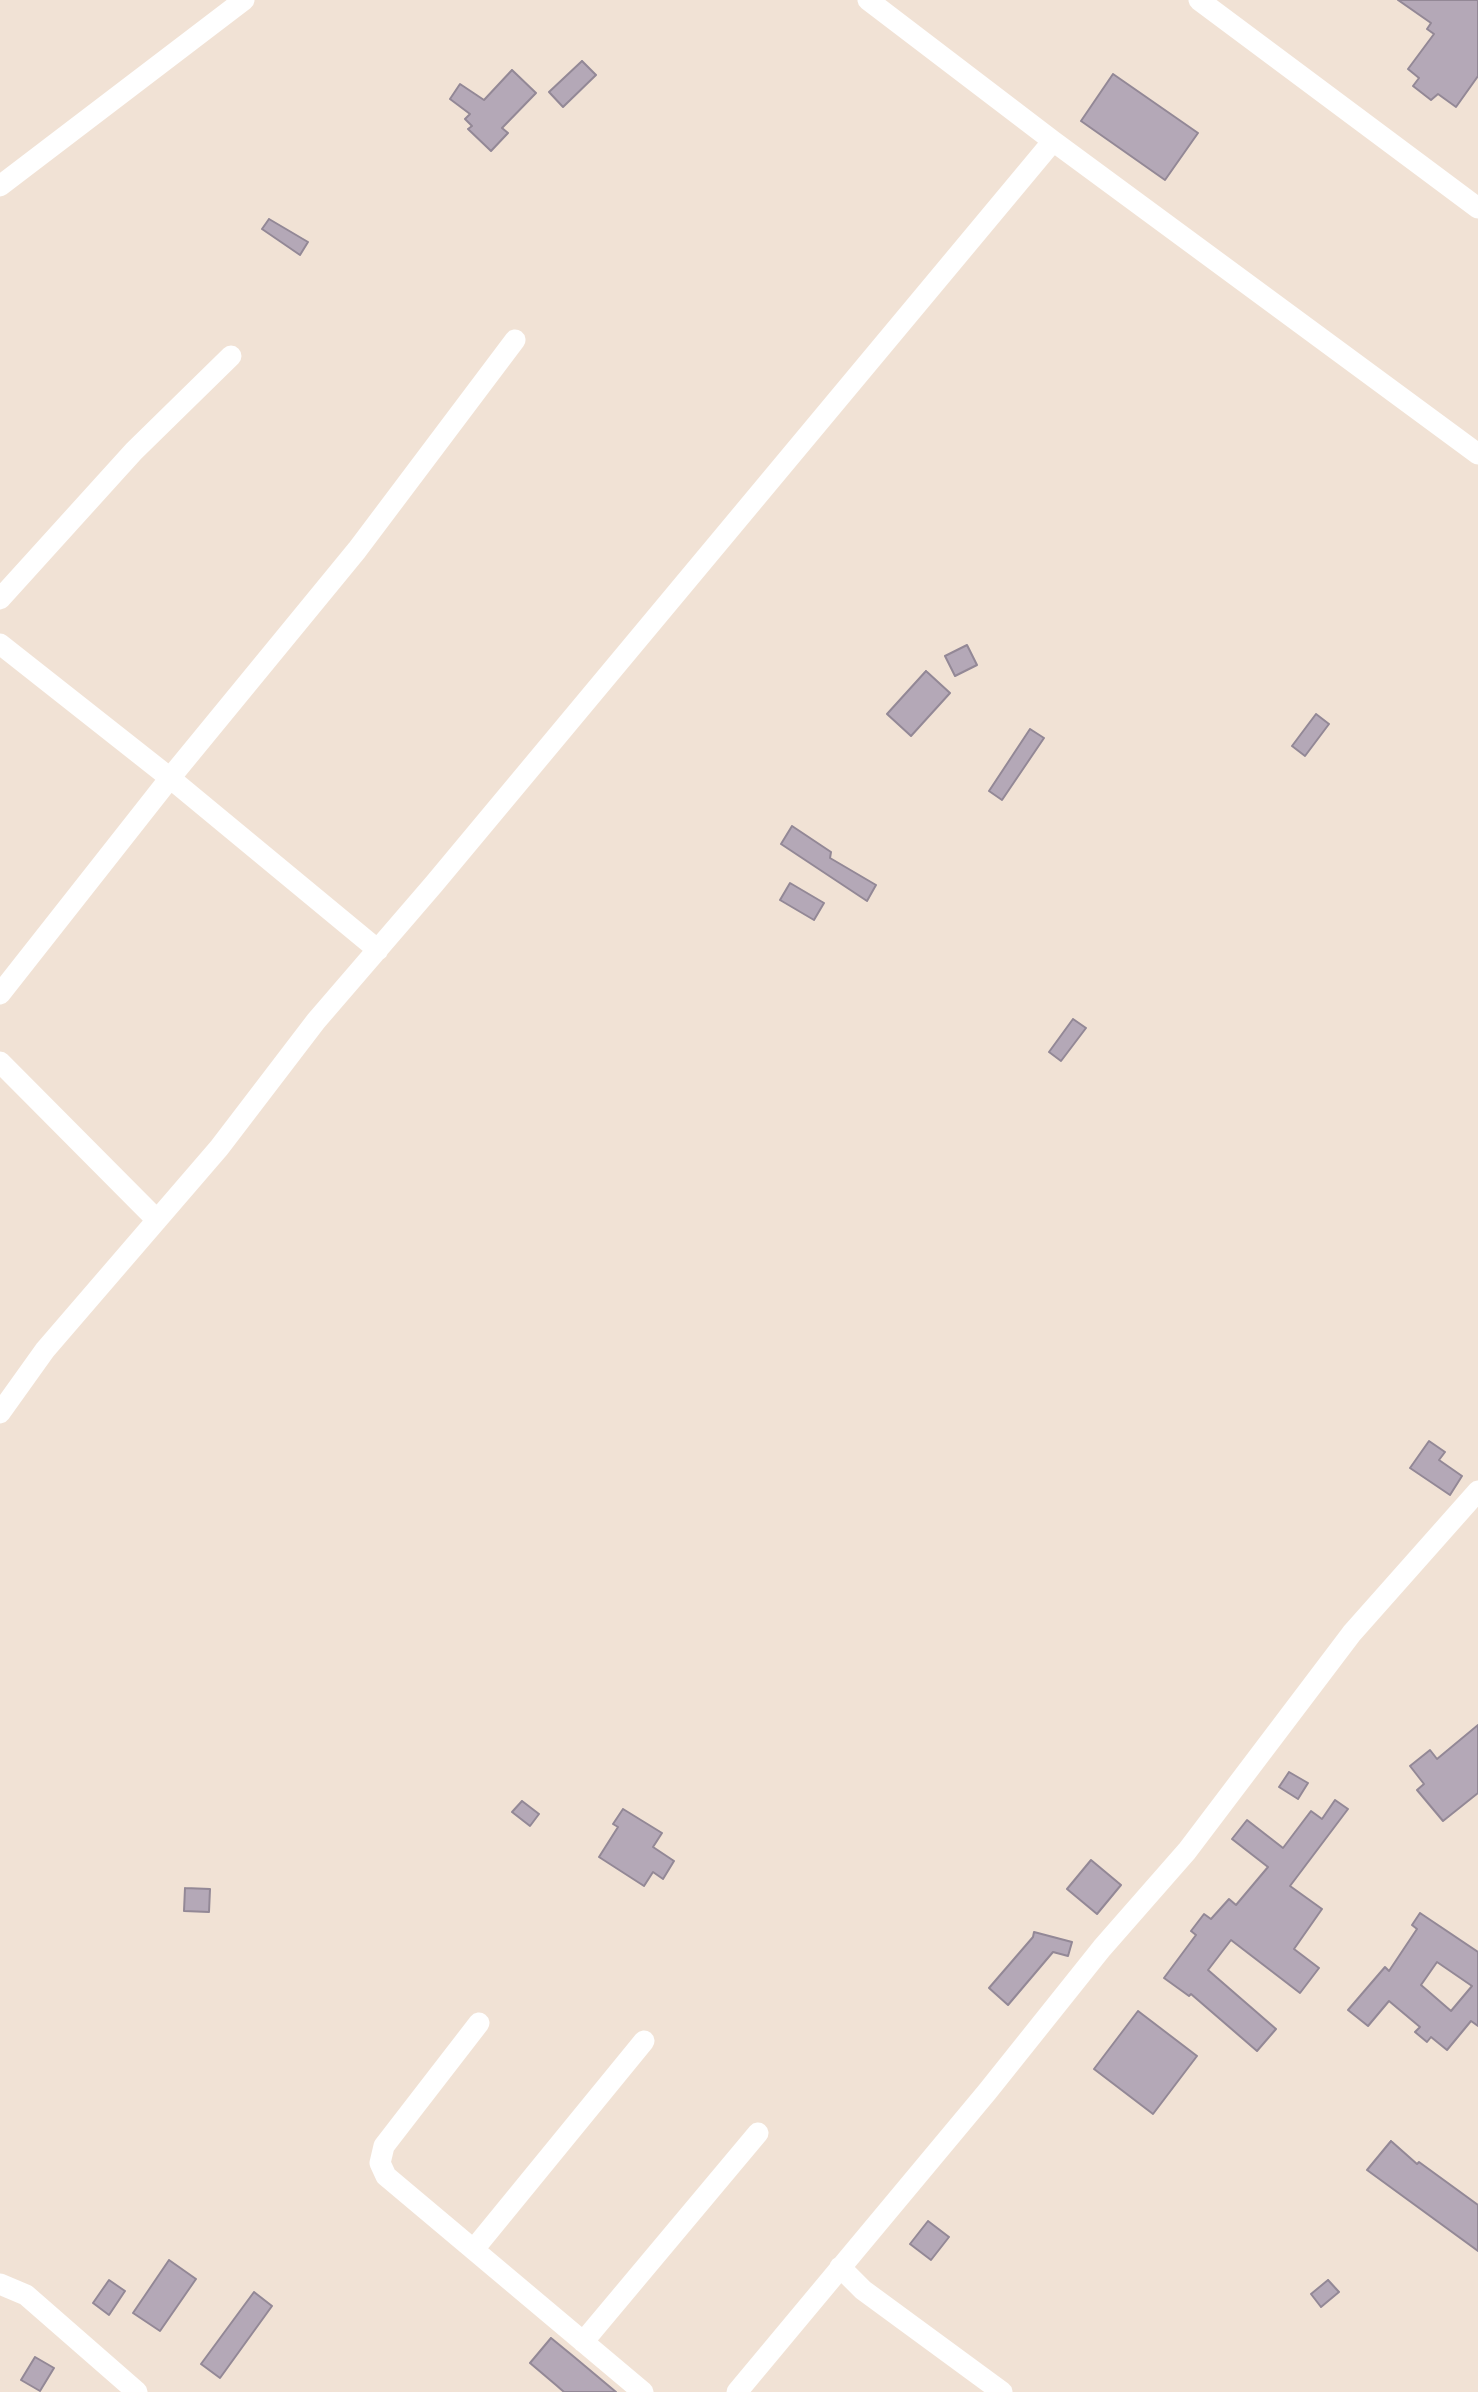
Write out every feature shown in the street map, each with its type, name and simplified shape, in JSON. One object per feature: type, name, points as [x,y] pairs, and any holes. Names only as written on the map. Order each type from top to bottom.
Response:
[{"type":"street","points":[[0,186],[244,0]]},
{"type":"street","points":[[868,0],[1053,141],[1478,454]]},
{"type":"street","points":[[1199,0],[1478,208]]},
{"type":"street","points":[[0,1413],[45,1350],[219,1148],[316,1021],[1053,141]]},
{"type":"street","points":[[0,994],[170,778],[357,550],[515,340]]},
{"type":"street","points":[[0,599],[134,451],[231,356]]},
{"type":"street","points":[[0,644],[170,778],[378,950]]},
{"type":"street","points":[[0,1062],[157,1220]]},
{"type":"street","points":[[737,2392],[987,2092],[1102,1948],[1187,1851],[1352,1633],[1478,1492]]},
{"type":"street","points":[[480,2023],[384,2146],[380,2163],[386,2176],[643,2392]]},
{"type":"street","points":[[474,2249],[644,2041]]},
{"type":"street","points":[[583,2342],[758,2133]]},
{"type":"street","points":[[840,2267],[863,2290],[1002,2392]]},
{"type":"street","points":[[0,2284],[26,2294],[137,2392]]},
{"type":"building","points":[[1398,0],[1478,0],[1478,76],[1456,107],[1438,94],[1431,100],[1413,86],[1419,78],[1408,69],[1434,34],[1427,29],[1431,23]]},
{"type":"building","points":[[582,61],[596,75],[563,107],[549,92]]},
{"type":"building","points":[[512,70],[536,93],[502,128],[508,133],[491,151],[468,129],[472,126],[465,119],[470,114],[450,99],[460,84],[484,100]]},
{"type":"building","points":[[1113,74],[1198,133],[1165,180],[1081,121]]},
{"type":"building","points":[[269,219],[308,242],[300,255],[262,229]]},
{"type":"building","points":[[967,645],[977,665],[955,676],[945,656]]},
{"type":"building","points":[[926,671],[950,693],[911,736],[887,714]]},
{"type":"building","points":[[1316,714],[1329,724],[1305,756],[1292,746]]},
{"type":"building","points":[[1030,729],[1044,738],[1002,800],[989,791]]},
{"type":"building","points":[[792,826],[831,852],[830,858],[876,885],[867,901],[781,844]]},
{"type":"building","points":[[790,883],[824,903],[814,920],[780,900]]},
{"type":"building","points":[[1073,1019],[1086,1028],[1061,1061],[1049,1052]]},
{"type":"building","points":[[1429,1441],[1445,1452],[1439,1460],[1462,1476],[1450,1495],[1410,1468]]},
{"type":"building","points":[[1478,1725],[1478,1793],[1443,1821],[1417,1790],[1424,1784],[1410,1766],[1430,1750],[1437,1759]]},
{"type":"building","points":[[1289,1772],[1308,1783],[1298,1799],[1279,1787]]},
{"type":"building","points":[[1335,1800],[1348,1809],[1290,1886],[1322,1909],[1294,1949],[1319,1968],[1300,1993],[1231,1940],[1208,1970],[1276,2029],[1257,2051],[1191,1994],[1189,1996],[1164,1978],[1196,1935],[1191,1931],[1204,1914],[1211,1919],[1229,1899],[1236,1905],[1268,1867],[1232,1839],[1247,1820],[1283,1848],[1311,1811],[1322,1819]]},
{"type":"building","points":[[522,1801],[539,1814],[530,1826],[512,1812]]},
{"type":"building","points":[[623,1809],[662,1833],[653,1847],[674,1861],[663,1879],[653,1872],[644,1886],[599,1857],[618,1827],[613,1824]]},
{"type":"building","points":[[1091,1860],[1121,1885],[1097,1914],[1067,1889]]},
{"type":"building","points":[[185,1888],[210,1889],[209,1912],[184,1911]]},
{"type":"building","points":[[1420,1913],[1478,1952],[1478,2026],[1471,2021],[1447,2050],[1431,2037],[1427,2042],[1415,2032],[1420,2027],[1389,2001],[1368,2026],[1348,2010],[1385,1967],[1389,1971],[1417,1929],[1412,1925]],"holes":[[[1437,1962],[1472,1986],[1451,2011],[1421,1985]]]},
{"type":"building","points":[[1034,1932],[1072,1942],[1068,1956],[1053,1952],[1008,2005],[989,1988],[1033,1937]]},
{"type":"building","points":[[1138,2011],[1197,2056],[1153,2114],[1094,2069]]},
{"type":"building","points":[[1391,2141],[1417,2164],[1419,2162],[1478,2205],[1478,2251],[1367,2170]]},
{"type":"building","points":[[928,2221],[949,2237],[931,2260],[910,2244]]},
{"type":"building","points":[[169,2260],[196,2279],[160,2331],[133,2313]]},
{"type":"building","points":[[109,2280],[125,2291],[109,2315],[93,2303]]},
{"type":"building","points":[[1328,2280],[1339,2292],[1321,2307],[1311,2294]]},
{"type":"building","points":[[254,2292],[272,2306],[220,2378],[201,2364]]},
{"type":"building","points":[[551,2338],[616,2392],[564,2392],[530,2363]]},
{"type":"building","points":[[35,2357],[54,2368],[40,2391],[21,2380]]}]
